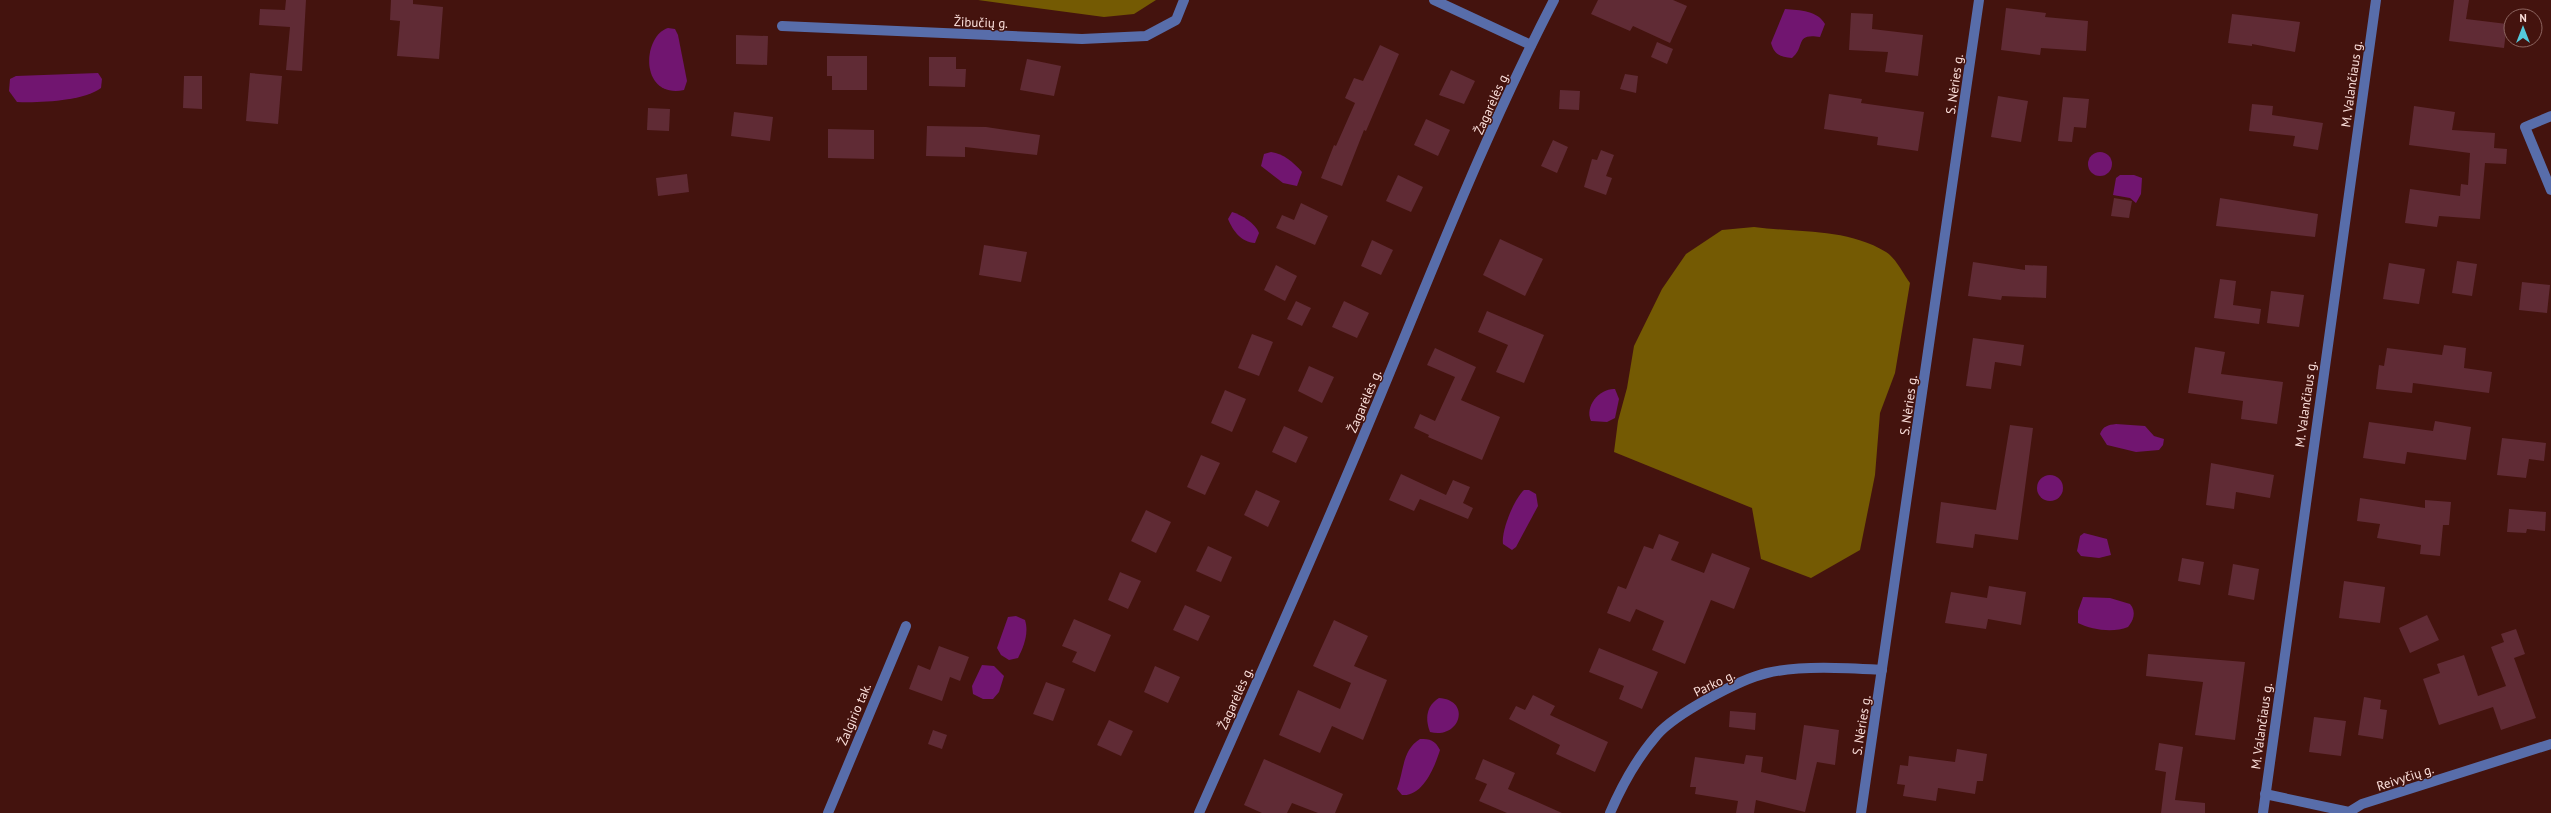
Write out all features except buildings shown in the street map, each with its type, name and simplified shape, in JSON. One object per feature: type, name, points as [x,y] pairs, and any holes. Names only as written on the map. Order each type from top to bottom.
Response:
[{"type":"street","name":"Žibučių g.","points":[[782,26],[1082,39],[1146,36],[1176,20],[1184,0]]},
{"type":"street","points":[[1434,0],[1531,45]]},
{"type":"street","name":"Žagarėlės g.","points":[[1198,813],[1336,503],[1466,191],[1531,45],[1554,0]]},
{"type":"street","name":"S. Nėries g.","points":[[1860,813],[1979,0]]},
{"type":"street","name":"M. Valančiaus g.","points":[[2263,813],[2376,0]]},
{"type":"street","points":[[2551,116],[2525,127],[2551,190]]},
{"type":"street","name":"Žalgirio tak.","points":[[828,813],[906,626]]},
{"type":"street","name":"Parko g.","points":[[1610,813],[1623,783],[1657,734],[1708,697],[1767,673],[1838,667],[1882,670]]},
{"type":"street","name":"Reivyčių g.","points":[[2265,794],[2349,812],[2362,804],[2551,745]]},
{"type":"shaded area","points":[[978,0],[1156,0],[1134,14],[1104,17]]},
{"type":"shaded area","points":[[1785,9],[1808,12],[1818,16],[1825,24],[1820,37],[1812,36],[1803,39],[1799,50],[1792,58],[1784,57],[1778,54],[1774,50],[1771,43]]},
{"type":"shaded area","points":[[668,28],[675,29],[678,35],[687,81],[684,90],[669,90],[659,85],[652,76],[649,65],[653,42],[659,33]]},
{"type":"shaded area","points":[[98,73],[102,79],[101,88],[84,96],[61,100],[17,102],[9,91],[10,79],[16,76]]},
{"type":"shaded area","points":[[1271,152],[1288,159],[1302,172],[1297,186],[1283,183],[1261,166],[1264,154]]},
{"type":"shaded area","points":[[2100,152],[2109,155],[2112,164],[2109,173],[2100,176],[2091,173],[2088,164],[2091,155]]},
{"type":"shaded area","points":[[2120,175],[2134,175],[2142,178],[2141,194],[2136,203],[2130,198],[2113,195],[2116,178]]},
{"type":"shaded area","points":[[1232,212],[1248,220],[1257,229],[1259,233],[1255,243],[1246,241],[1232,228],[1228,219]]},
{"type":"shaded area","points":[[1754,227],[1839,235],[1871,244],[1889,254],[1910,283],[1895,373],[1880,413],[1875,475],[1860,550],[1811,578],[1761,559],[1752,508],[1614,452],[1618,421],[1627,388],[1634,346],[1662,289],[1686,254],[1722,230]]},
{"type":"shaded area","points":[[1615,389],[1619,399],[1615,418],[1607,422],[1591,421],[1589,415],[1595,399],[1604,391]]},
{"type":"shaded area","points":[[2116,424],[2145,426],[2154,436],[2164,439],[2163,445],[2159,450],[2136,452],[2107,445],[2100,434],[2106,426]]},
{"type":"shaded area","points":[[2050,475],[2059,479],[2063,488],[2059,497],[2050,501],[2041,497],[2037,488],[2041,479]]},
{"type":"shaded area","points":[[1524,490],[1529,490],[1536,494],[1538,506],[1516,547],[1512,550],[1503,544],[1504,531],[1512,508]]},
{"type":"shaded area","points":[[2084,533],[2107,539],[2111,555],[2099,558],[2081,556],[2077,551],[2080,536]]},
{"type":"shaded area","points":[[2083,597],[2110,598],[2130,604],[2134,616],[2128,627],[2116,630],[2096,629],[2078,623],[2078,611]]},
{"type":"shaded area","points":[[1016,616],[1025,620],[1026,635],[1018,658],[1009,660],[1001,655],[997,648],[1008,617]]},
{"type":"shaded area","points":[[982,665],[994,666],[1004,676],[999,692],[993,699],[983,699],[973,694],[972,686]]},
{"type":"shaded area","points":[[1439,698],[1449,700],[1456,705],[1459,712],[1458,719],[1455,725],[1449,730],[1440,733],[1430,732],[1427,722],[1429,709],[1431,705]]},
{"type":"shaded area","points":[[1420,739],[1432,741],[1440,750],[1431,772],[1422,786],[1416,791],[1402,795],[1397,789],[1404,761],[1410,749]]}]
